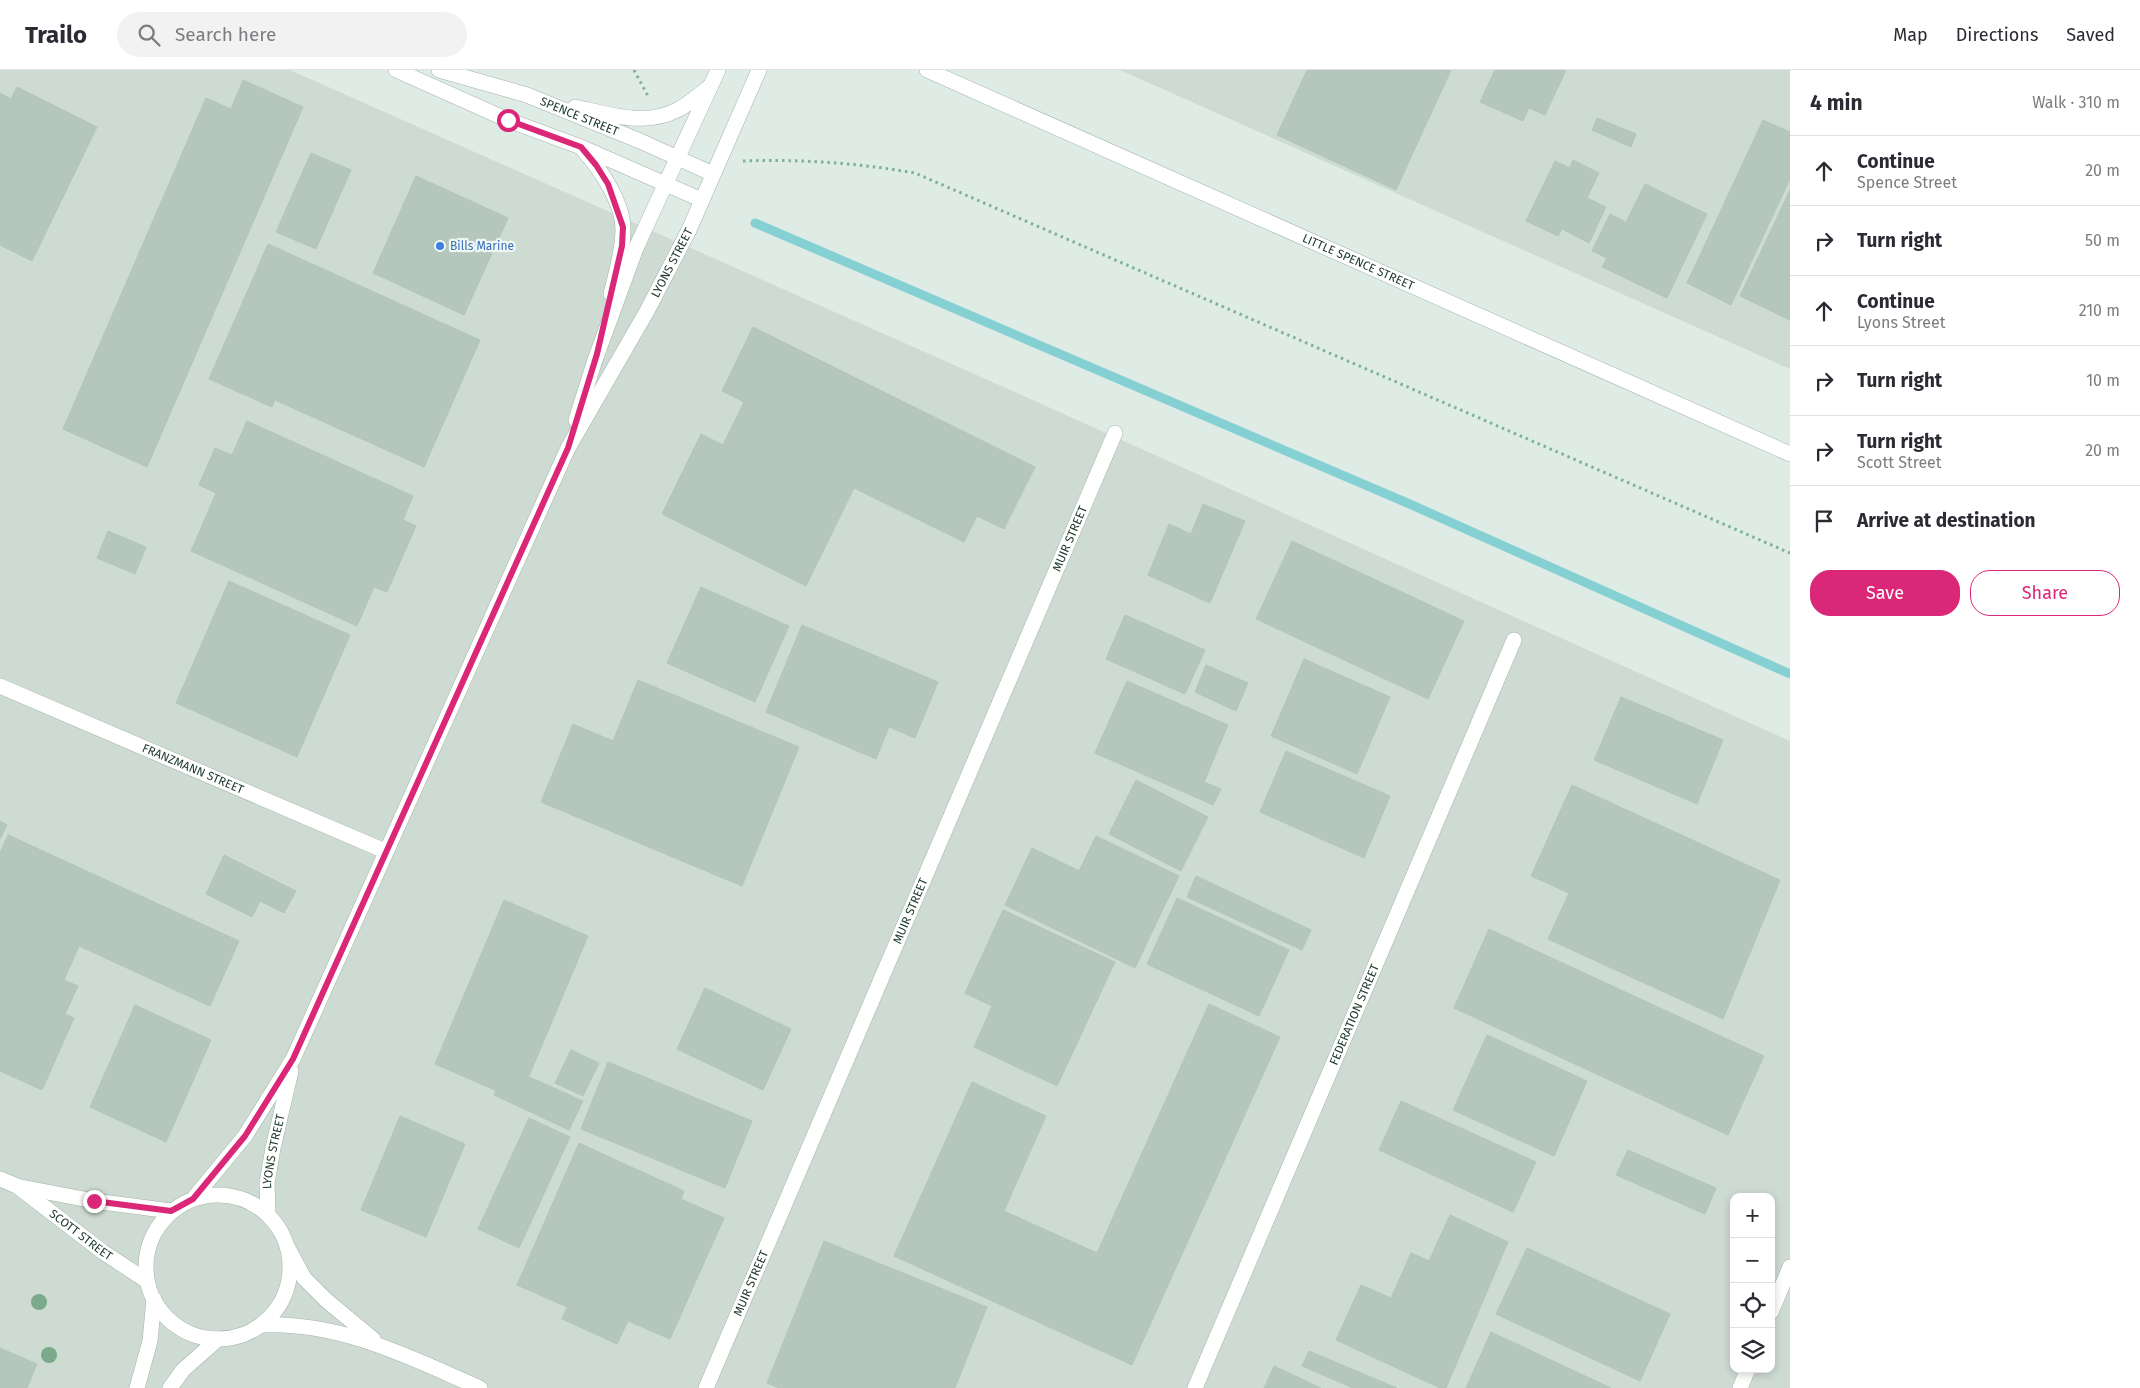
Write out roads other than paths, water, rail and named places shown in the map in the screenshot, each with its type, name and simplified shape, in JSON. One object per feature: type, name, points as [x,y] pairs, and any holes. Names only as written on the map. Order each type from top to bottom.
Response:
[{"type":"street","points":[[396,70],[508,120],[581,147],[702,200]]},
{"type":"street","name":"SPENCE STREET","points":[[439,70],[527,95],[713,174]]},
{"type":"street","name":"LYONS STREET","points":[[568,448],[597,354],[636,248],[718,70]]},
{"type":"street","name":"LYONS STREET","points":[[193,1199],[245,1136],[293,1059],[568,448],[647,311],[702,200],[759,70]]},
{"type":"street","name":"LITTLE SPENCE STREET","points":[[928,70],[1790,454]]},
{"type":"street","points":[[527,95],[608,114],[652,119],[679,110],[711,86]]},
{"type":"street","points":[[581,147],[596,165],[608,184],[623,227],[622,246],[597,354]]},
{"type":"street","name":"MUIR STREET","points":[[706,1388],[1115,433]]},
{"type":"street","name":"FEDERATION STREET","points":[[1195,1388],[1514,640]]},
{"type":"street","name":"FRANZMANN STREET","points":[[0,686],[385,851]]},
{"type":"street","name":"LYONS STREET","points":[[268,1215],[267,1183],[293,1059]]},
{"type":"street","name":"SCOTT STREET","points":[[0,1179],[17,1186],[94,1201],[171,1211]]},
{"type":"street","name":"SCOTT STREET","points":[[17,1186],[103,1252],[148,1281]]},
{"type":"street","points":[[288,1248],[290,1269],[287,1290],[277,1309],[262,1325],[242,1336],[218,1339],[199,1336],[180,1328],[165,1316],[154,1299],[148,1281],[146,1261],[150,1242],[158,1225],[171,1211],[193,1199],[213,1194],[233,1196],[252,1203],[268,1215],[280,1230],[304,1278],[326,1300],[378,1344]]},
{"type":"street","points":[[1775,1303],[1790,1267]]},
{"type":"street","points":[[137,1388],[150,1341],[154,1299]]},
{"type":"street","points":[[262,1325],[284,1324],[319,1328],[378,1344],[480,1388]]},
{"type":"street","points":[[170,1388],[183,1370],[218,1339]]},
{"type":"street","points":[[1740,1388],[1746,1373]]},
{"type":"waterway","points":[[755,223],[1412,505],[1790,674]]},
{"type":"place","name":"Bills Marine","points":[[440,246]]}]
